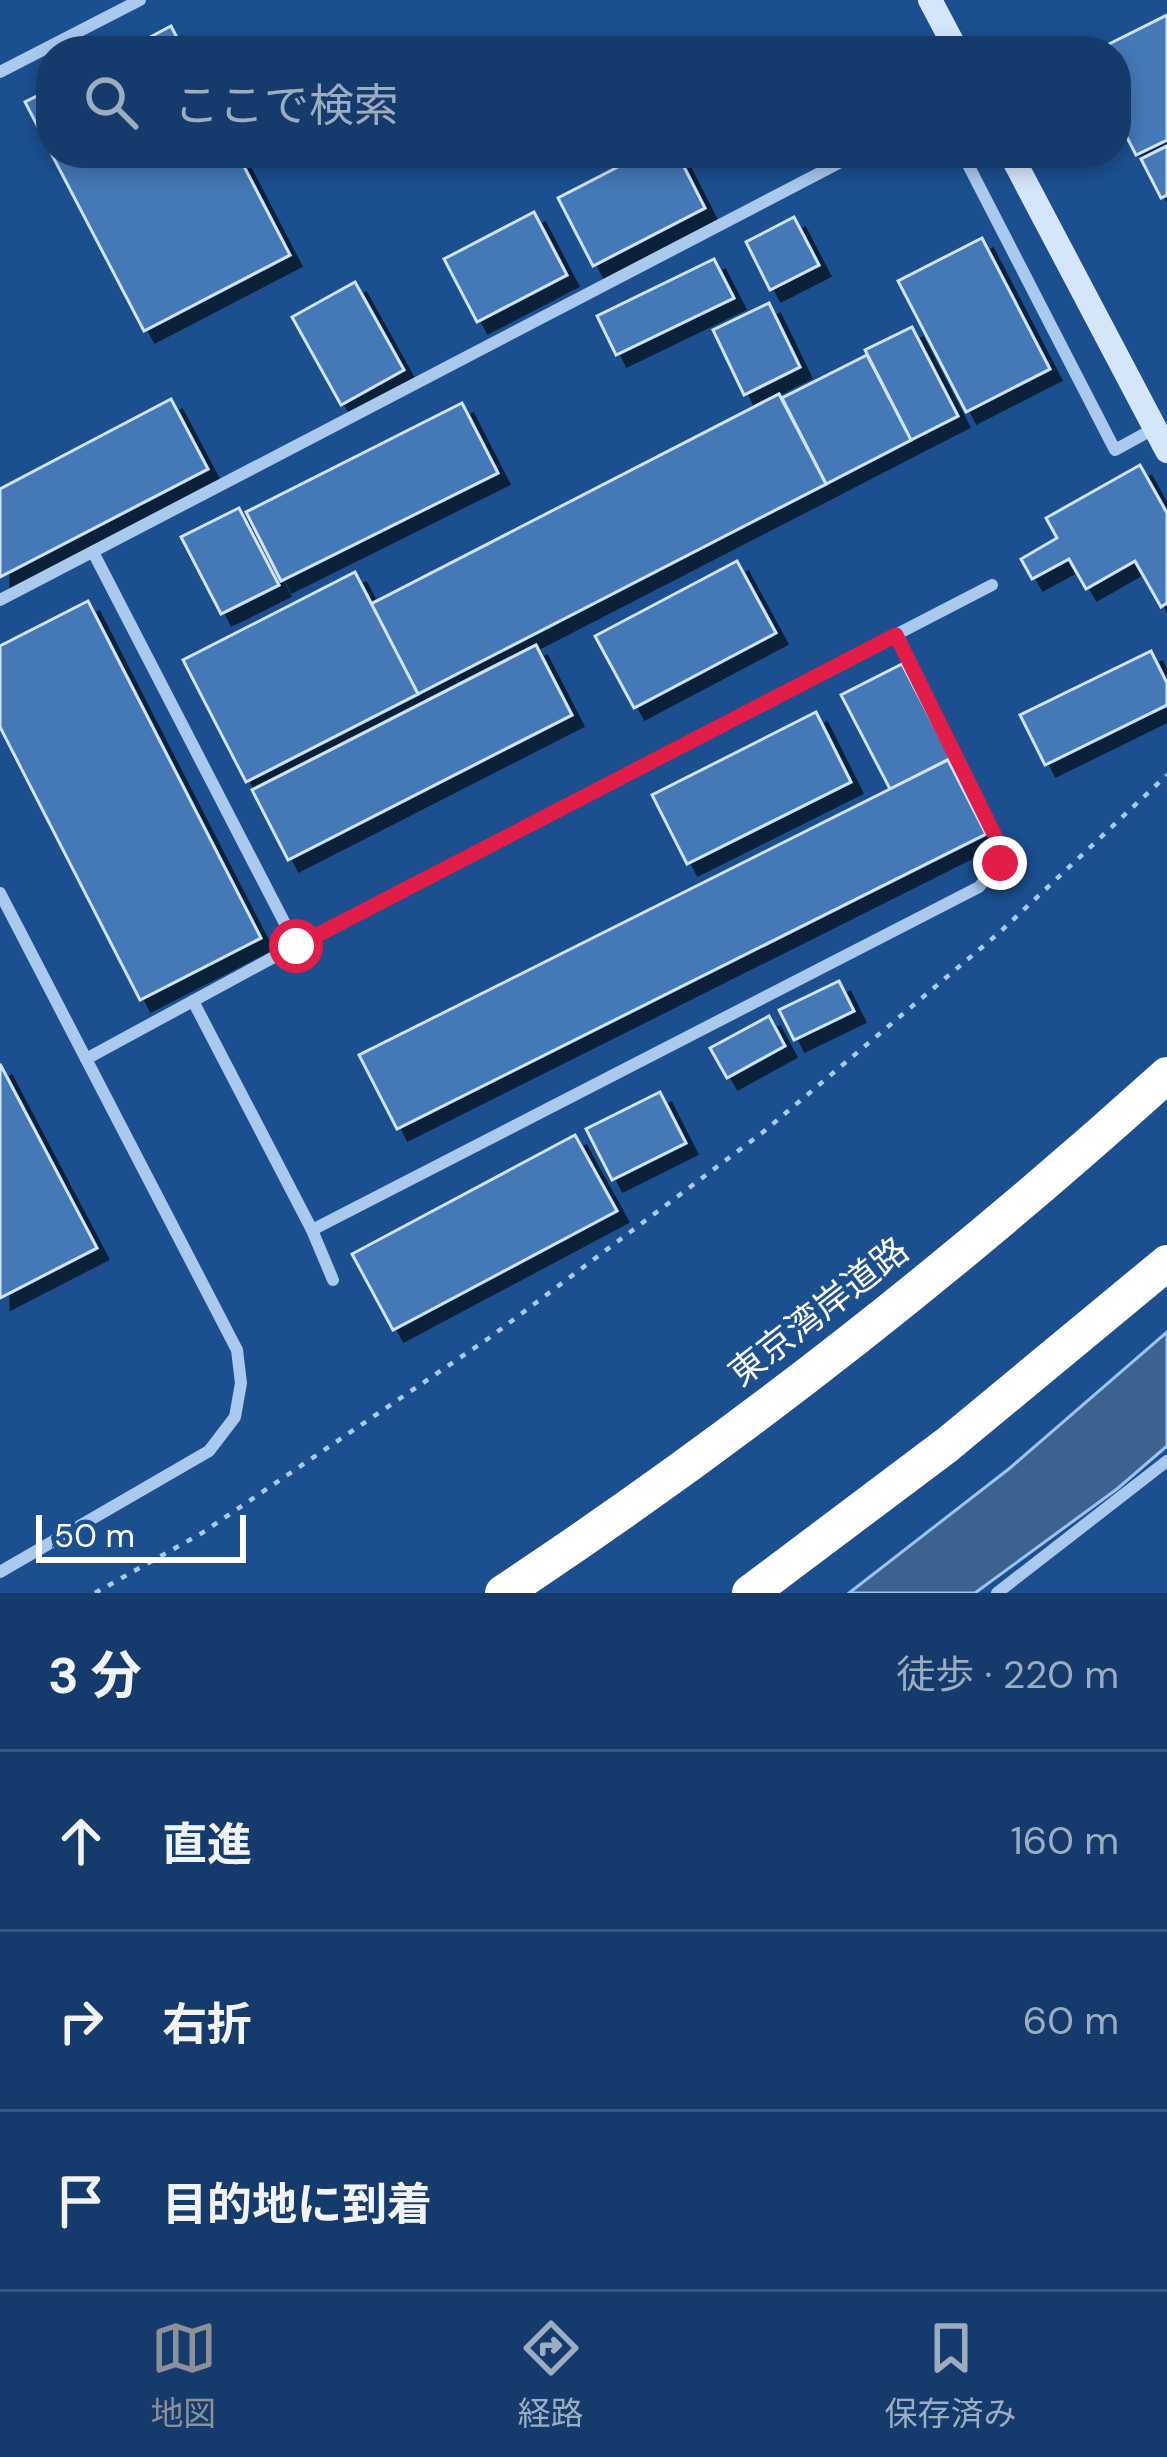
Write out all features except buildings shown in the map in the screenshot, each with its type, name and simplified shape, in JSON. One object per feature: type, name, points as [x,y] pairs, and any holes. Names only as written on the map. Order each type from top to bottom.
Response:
[{"type":"highway","name":"東京湾岸道路","points":[[503,1593],[644,1496],[854,1338],[1167,1075]]},
{"type":"highway","points":[[750,1593],[947,1445],[1167,1263]]},
{"type":"street","points":[[70,36],[140,0]]},
{"type":"street","points":[[930,0],[949,36]]},
{"type":"street","points":[[0,72],[36,53]]},
{"type":"street","points":[[0,600],[829,168]]},
{"type":"street","points":[[970,168],[1115,450],[1161,440],[1018,168]]},
{"type":"street","points":[[93,552],[296,946]]},
{"type":"street","points":[[86,1058],[992,585]]},
{"type":"street","points":[[312,1230],[979,887],[1000,863],[1000,846],[896,635]]},
{"type":"street","points":[[0,893],[237,1350],[241,1383],[235,1417],[209,1451],[0,1572]]},
{"type":"street","points":[[193,1001],[312,1230],[333,1280]]},
{"type":"street","points":[[997,1593],[1167,1461]]},
{"type":"path","points":[[95,1593],[202,1533],[489,1338],[763,1133],[1000,932],[1167,775]]},
{"type":"water","points":[[1167,1332],[1167,1446],[1117,1489],[975,1593],[849,1593],[1010,1468]]},
{"type":"route","points":[[296,946],[896,635],[1000,846],[1000,863]]}]
